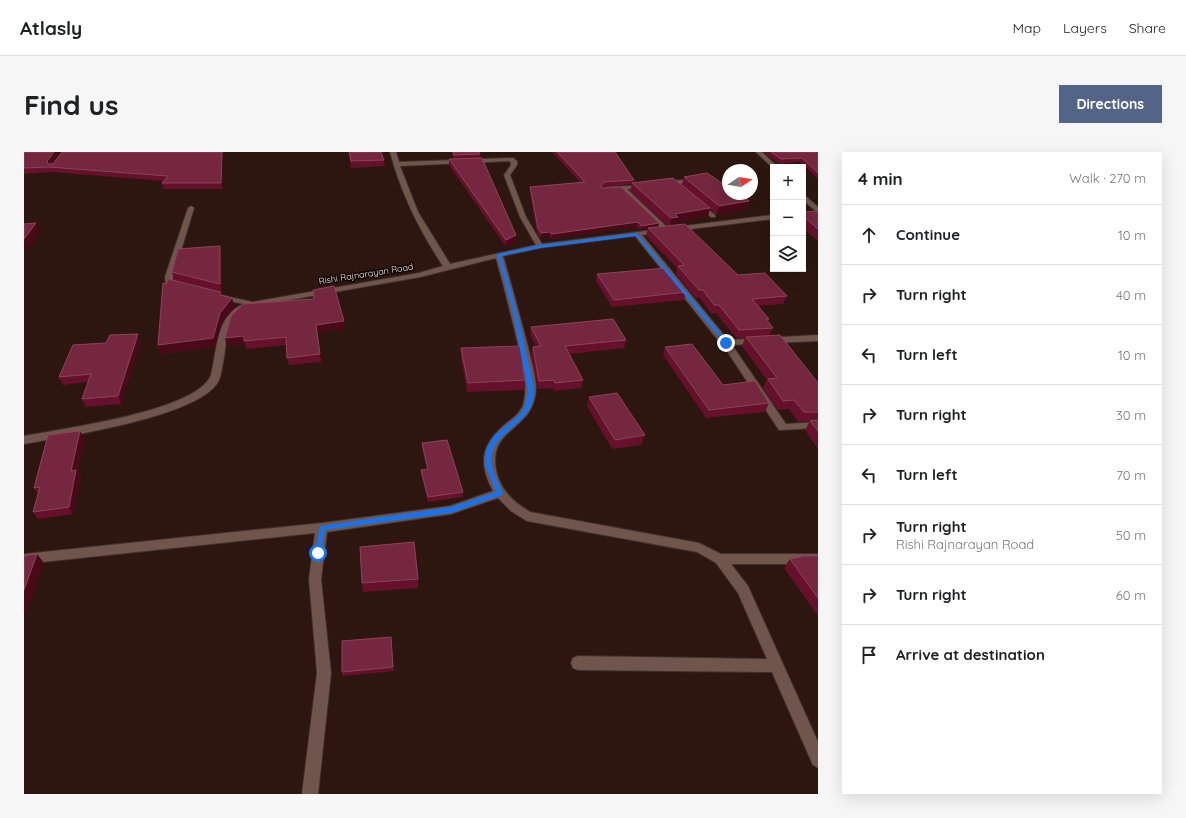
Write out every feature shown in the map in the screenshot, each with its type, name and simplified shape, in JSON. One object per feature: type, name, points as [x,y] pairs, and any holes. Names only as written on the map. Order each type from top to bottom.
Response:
[{"type":"street","points":[[393,152],[411,208],[428,238],[448,267]]},
{"type":"street","points":[[759,152],[772,164]]},
{"type":"street","points":[[396,164],[511,159],[514,161],[514,165],[507,174],[523,217],[540,246]]},
{"type":"street","points":[[603,190],[654,185],[675,186],[693,181]]},
{"type":"street","points":[[622,188],[666,230]]},
{"type":"street","points":[[690,197],[713,216]]},
{"type":"street","points":[[806,200],[815,211]]},
{"type":"street","points":[[190,208],[169,277],[169,283],[191,290]]},
{"type":"street","name":"Rishi Rajnarayan Road","points":[[24,440],[133,417],[178,405],[200,395],[213,383],[226,328],[236,311],[253,304],[420,276],[448,267],[540,246],[770,216]]},
{"type":"street","points":[[637,234],[726,343],[770,406],[783,428],[818,425]]},
{"type":"street","points":[[499,255],[516,313],[531,390],[528,406],[523,416],[496,437],[489,450],[488,465],[499,493],[510,506],[527,516],[699,548],[720,559],[743,590],[818,760]]},
{"type":"street","points":[[206,293],[253,304]]},
{"type":"street","points":[[726,343],[818,338]]},
{"type":"street","points":[[24,559],[322,528],[451,510],[499,493]]},
{"type":"street","points":[[310,794],[324,673],[315,579],[322,528]]},
{"type":"street","points":[[720,559],[818,559]]},
{"type":"street","points":[[578,663],[777,666]]},
{"type":"building","points":[[24,152],[54,152],[47,161],[48,164],[53,164],[62,152],[222,152],[221,183],[162,183],[168,176],[49,167],[24,168]]},
{"type":"building","points":[[349,152],[381,152],[384,160],[351,161]]},
{"type":"building","points":[[453,152],[479,152],[480,154],[454,155]]},
{"type":"building","points":[[557,152],[615,152],[634,180],[604,182],[600,187],[621,187],[659,223],[642,226],[638,222],[552,234],[550,232],[541,233],[538,228],[530,187],[585,182]]},
{"type":"building","points":[[771,152],[818,152],[818,173],[802,158],[781,159]]},
{"type":"building","points":[[482,158],[516,235],[506,240],[449,159]]},
{"type":"building","points":[[707,173],[722,183],[722,200],[749,201],[719,206],[684,177]]},
{"type":"building","points":[[673,178],[710,208],[675,214],[678,217],[671,218],[632,183]]},
{"type":"building","points":[[818,211],[818,229],[806,219],[806,212]]},
{"type":"building","points":[[36,223],[24,239],[24,224]]},
{"type":"building","points":[[685,224],[738,275],[765,273],[787,296],[752,299],[769,319],[766,319],[773,328],[739,330],[719,305],[714,305],[703,290],[699,290],[678,266],[684,265],[648,228]]},
{"type":"building","points":[[220,246],[220,284],[172,272],[178,249]]},
{"type":"building","points":[[666,268],[686,292],[614,300],[597,274]]},
{"type":"building","points":[[168,279],[220,292],[220,295],[232,298],[220,313],[213,338],[158,345],[163,283],[166,284]]},
{"type":"building","points":[[334,286],[344,321],[316,325],[320,354],[287,358],[286,337],[244,341],[244,336],[225,338],[231,316],[243,304],[314,299],[313,290]]},
{"type":"building","points":[[613,319],[626,340],[565,346],[583,380],[555,383],[554,380],[539,381],[533,347],[541,346],[531,327]]},
{"type":"building","points":[[138,334],[118,396],[82,399],[91,374],[59,377],[73,345],[106,343],[110,335]]},
{"type":"building","points":[[780,335],[818,383],[818,412],[804,412],[794,400],[783,401],[768,379],[777,378],[746,337]]},
{"type":"building","points":[[692,344],[723,385],[755,381],[769,403],[709,410],[665,347]]},
{"type":"building","points":[[520,346],[525,380],[468,383],[461,348]]},
{"type":"building","points":[[617,393],[645,435],[615,440],[589,397]]},
{"type":"building","points":[[818,420],[818,431],[810,421]]},
{"type":"building","points":[[80,431],[71,471],[76,470],[69,507],[33,512],[40,487],[34,488],[48,435]]},
{"type":"building","points":[[447,440],[463,492],[428,497],[421,470],[428,469],[422,443]]},
{"type":"building","points":[[414,542],[418,579],[362,583],[360,547]]},
{"type":"building","points":[[37,554],[24,590],[24,556]]},
{"type":"building","points":[[805,556],[818,556],[818,598],[790,559]]},
{"type":"building","points":[[391,637],[393,667],[342,672],[342,641]]},
{"type":"route","points":[[318,553],[322,528],[451,510],[499,493],[488,465],[489,450],[496,437],[523,416],[528,406],[531,390],[528,368],[516,313],[499,255],[540,246],[637,234],[726,343]]}]
